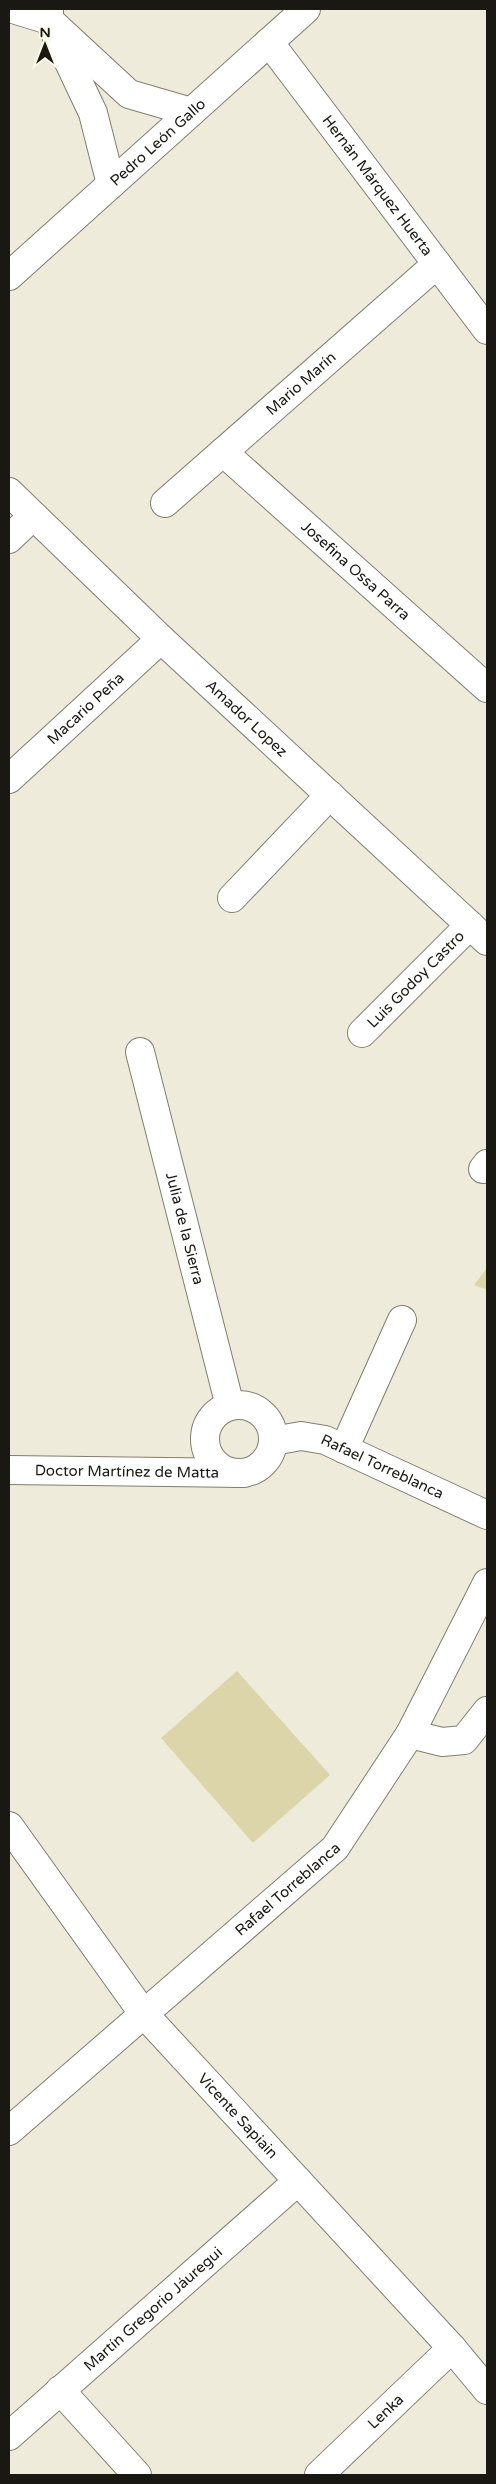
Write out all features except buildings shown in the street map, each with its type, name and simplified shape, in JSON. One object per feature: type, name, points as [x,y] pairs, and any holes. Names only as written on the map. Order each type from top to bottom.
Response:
[{"type":"street","points":[[13,9],[49,14],[129,94],[191,112]]},
{"type":"street","name":"Pedro León Gallo","points":[[9,276],[304,9]]},
{"type":"street","points":[[49,14],[93,113],[111,184]]},
{"type":"street","name":"Hernán Márquez Huerta","points":[[269,42],[487,330]]},
{"type":"street","name":"Mario Marín","points":[[165,503],[437,264]]},
{"type":"street","name":"Josefina Ossa Parra","points":[[223,452],[487,688]]},
{"type":"street","name":"Amador Lopez","points":[[9,492],[161,638],[479,933]]},
{"type":"street","points":[[9,539],[33,516]]},
{"type":"street","name":"Macario Peña","points":[[9,779],[161,638]]},
{"type":"street","points":[[232,898],[330,796]]},
{"type":"street","name":"Luis Godoy Castro","points":[[362,1033],[479,933]]},
{"type":"street","name":"Julia de la Sierra","points":[[140,1052],[230,1406]]},
{"type":"street","points":[[344,1449],[402,1320]]},
{"type":"street","points":[[242,1404],[258,1410],[266,1418],[272,1429],[273,1441],[265,1460],[256,1468],[244,1472],[232,1472],[221,1468],[212,1460],[206,1450],[205,1434],[208,1422],[219,1411],[230,1406],[242,1404]]},
{"type":"street","name":"Rafael Torreblanca","points":[[273,1441],[301,1436],[325,1440],[487,1515]]},
{"type":"street","name":"Doctor Martínez de Matta","points":[[9,1470],[244,1472]]},
{"type":"street","name":"Rafael Torreblanca","points":[[12,2120],[143,2013],[334,1848],[410,1734],[487,1584]]},
{"type":"street","points":[[410,1734],[442,1742],[464,1740],[487,1711]]},
{"type":"street","name":"Vicente Sapiain","points":[[9,1826],[143,2013],[452,2348],[487,2390]]},
{"type":"street","name":"Martín Gregorio Jáuregui","points":[[9,2436],[298,2181]]},
{"type":"street","name":"Lenka","points":[[319,2475],[452,2348]]},
{"type":"street","points":[[60,2390],[137,2475]]},
{"type":"shaded area","points":[[487,1268],[487,1290],[474,1285]]},
{"type":"shaded area","points":[[237,1671],[330,1775],[253,1843],[161,1738]]}]
